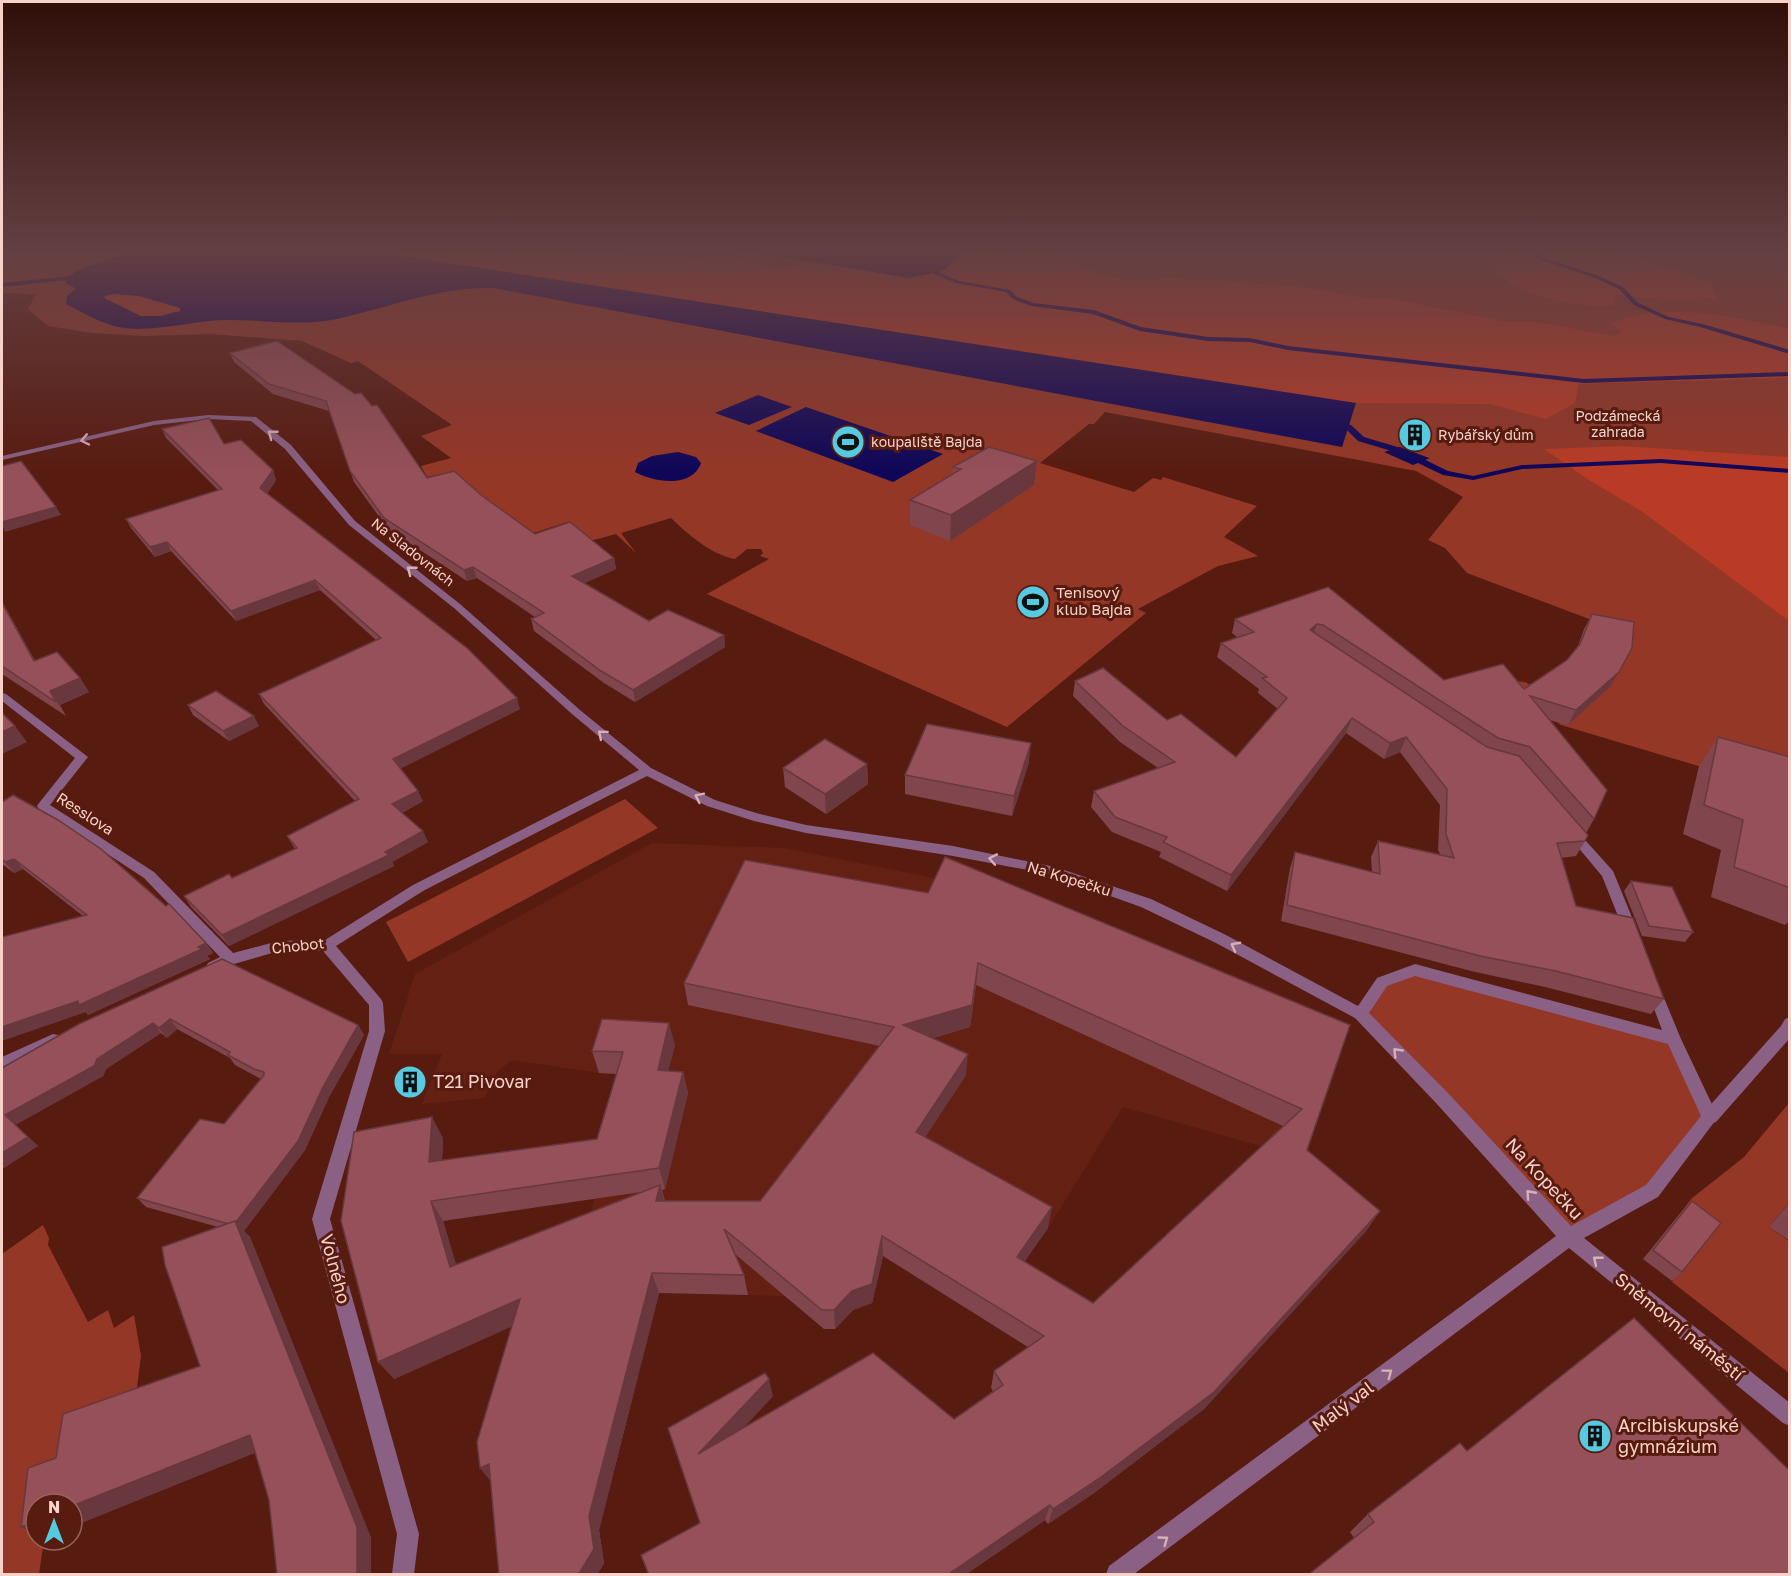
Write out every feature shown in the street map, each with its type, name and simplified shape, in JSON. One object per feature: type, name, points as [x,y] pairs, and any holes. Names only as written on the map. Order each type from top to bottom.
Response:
[{"type":"street","name":"Na Sladovnách","points":[[2,458],[154,423],[208,417],[253,419],[288,447],[352,523],[457,606],[647,771],[711,803],[754,817]]},
{"type":"street","name":"Resslova","points":[[2,696],[82,757],[43,806],[149,875],[230,959]]},
{"type":"street","name":"Chobot","points":[[197,974],[230,959],[279,946],[327,945],[418,888],[647,771]]},
{"type":"street","name":"Na Kopečku","points":[[754,817],[806,829],[953,850],[1050,870],[1146,903],[1221,939],[1360,1014],[1442,1098],[1569,1238],[1652,1191],[1710,1117],[1787,1030],[1790,1023]]},
{"type":"street","points":[[1562,821],[1608,874],[1634,940]]},
{"type":"street","name":"Volného","points":[[327,945],[376,1003],[376,1030],[321,1219],[408,1534],[403,1575]]},
{"type":"street","points":[[1360,1014],[1382,982],[1415,970],[1673,1039]]},
{"type":"street","points":[[1647,973],[1673,1039],[1710,1117]]},
{"type":"street","points":[[2,1064],[67,1034]]},
{"type":"street","name":"Sněmovní náměstí","points":[[1569,1238],[1790,1416]]},
{"type":"street","name":"Malý val","points":[[1117,1575],[1569,1238]]},
{"type":"shaded area","points":[[115,326],[173,326],[149,329]]},
{"type":"shaded area","points":[[693,326],[854,326],[1356,403],[1342,447]]},
{"type":"shaded area","points":[[854,326],[1556,326],[1614,336],[1622,332],[1614,326],[1772,326],[1789,329],[1789,378],[1579,384],[1575,403],[1546,419],[1490,404],[1356,403]]},
{"type":"shaded area","points":[[758,395],[792,407],[749,425],[715,413]]},
{"type":"shaded area","name":"koupaliště Bajda","points":[[806,407],[943,454],[893,482],[756,431]]},
{"type":"shaded area","points":[[1622,446],[1789,457],[1789,621],[1640,510],[1592,482],[1544,449]]},
{"type":"shaded area","points":[[1400,447],[1430,458],[1413,465],[1384,452]]},
{"type":"shaded area","points":[[678,452],[696,457],[701,463],[689,477],[671,481],[643,476],[635,472],[638,463],[652,456]]},
{"type":"shaded area","points":[[652,843],[784,848],[944,880],[1340,1047],[1271,1149],[1123,1107],[1048,1228],[1014,1277],[885,1199],[828,1259],[784,1296],[632,1292],[577,1281],[593,1204],[629,1074],[599,1073],[512,1060],[497,1072],[484,1098],[422,1104],[442,1054],[389,1054],[415,974]]},
{"type":"green space","name":"Podzámecká zahrada","points":[[48,326],[1789,326],[1789,793],[1561,725],[1495,679],[1525,682],[1580,712],[1624,632],[1467,573],[1445,548],[1428,540],[1463,497],[1416,471],[1105,412],[1094,424],[1089,424],[1040,463],[1134,492],[1153,478],[1161,480],[1163,477],[1257,506],[1224,537],[1258,556],[1218,566],[1138,609],[1146,613],[1007,727],[707,594],[769,559],[760,556],[763,553],[761,549],[747,549],[735,559],[726,557],[700,543],[671,518],[621,533],[636,553],[616,534],[590,541],[567,522],[500,544],[446,473],[427,477],[421,466],[451,458],[421,436],[452,425],[358,361],[351,363],[302,341],[210,334],[146,336],[92,333]]},
{"type":"green space","points":[[625,799],[658,828],[408,962],[386,922]]},
{"type":"green space","points":[[1423,973],[1673,1039],[1710,1117],[1671,1166],[1624,1206],[1569,1237],[1360,1014],[1382,982]]},
{"type":"green space","points":[[1789,1103],[1789,1205],[1769,1227],[1789,1241],[1789,1373],[1672,1282],[1710,1232],[1682,1211],[1691,1199],[1744,1157]]},
{"type":"green space","points":[[43,1225],[49,1238],[48,1245],[88,1322],[108,1310],[114,1328],[134,1315],[141,1356],[134,1410],[49,1492],[24,1492],[24,1552],[42,1552],[39,1574],[2,1574],[2,1254]]},
{"type":"building","points":[[277,341],[355,394],[361,393],[372,406],[377,405],[427,478],[454,471],[481,495],[535,534],[570,522],[614,558],[572,576],[649,621],[668,610],[724,635],[633,690],[601,671],[531,619],[544,613],[473,567],[464,570],[384,518],[350,471],[326,401],[269,384],[230,353]]},
{"type":"building","points":[[209,418],[224,444],[241,440],[273,470],[260,488],[467,648],[517,698],[393,759],[418,791],[392,804],[423,831],[385,852],[389,855],[222,935],[184,896],[229,874],[232,878],[297,848],[287,836],[359,799],[259,694],[381,638],[315,580],[231,611],[167,542],[150,547],[126,519],[222,489],[162,429]]},
{"type":"building","points":[[989,447],[1037,461],[951,515],[910,500],[961,469],[953,467]]},
{"type":"building","points":[[21,461],[56,507],[2,522],[2,466]]},
{"type":"building","points":[[1328,587],[1444,680],[1503,664],[1524,689],[1567,660],[1580,644],[1592,614],[1634,622],[1632,648],[1619,672],[1576,710],[1530,696],[1607,790],[1594,819],[1530,747],[1498,738],[1323,625],[1317,624],[1310,630],[1487,747],[1519,756],[1588,835],[1585,841],[1557,843],[1576,906],[1633,918],[1664,999],[1556,971],[1480,956],[1287,905],[1295,852],[1380,874],[1378,841],[1454,858],[1446,834],[1447,789],[1406,737],[1390,743],[1352,718],[1231,875],[1163,842],[1167,837],[1115,817],[1094,791],[1175,762],[1123,726],[1075,681],[1103,668],[1167,720],[1181,714],[1236,757],[1287,698],[1262,678],[1267,677],[1221,643],[1254,632],[1235,619]]},
{"type":"building","points":[[2,603],[34,661],[57,652],[80,678],[50,691],[56,702],[2,666]]},
{"type":"building","points":[[216,691],[254,716],[223,731],[188,705]]},
{"type":"building","points":[[2,713],[15,726],[2,732]]},
{"type":"building","points":[[927,724],[1031,743],[1014,796],[905,775]]},
{"type":"building","points":[[1718,737],[1790,757],[1790,888],[1734,867],[1743,820],[1704,805]]},
{"type":"building","points":[[825,739],[867,764],[825,794],[783,768]]},
{"type":"building","points":[[13,795],[58,820],[101,849],[166,906],[169,904],[206,943],[198,947],[202,949],[79,1005],[78,1001],[2,1027],[2,937],[87,915],[14,859],[5,862],[2,859],[2,802]]},
{"type":"building","points":[[945,857],[1350,1025],[1307,1150],[1380,1211],[1214,1392],[1101,1477],[1053,1509],[1050,1505],[947,1575],[649,1575],[641,1555],[700,1523],[668,1428],[765,1373],[769,1379],[698,1454],[873,1353],[954,1419],[1003,1385],[994,1371],[1044,1336],[882,1236],[872,1284],[852,1291],[834,1310],[822,1310],[724,1229],[744,1275],[652,1273],[589,1516],[594,1549],[580,1572],[576,1575],[499,1575],[489,1464],[480,1468],[477,1442],[520,1299],[378,1362],[341,1221],[354,1132],[432,1117],[429,1162],[597,1139],[623,1052],[592,1051],[602,1019],[669,1023],[658,1070],[683,1072],[659,1168],[431,1201],[450,1267],[660,1185],[656,1201],[760,1201],[894,1027],[684,983],[745,860],[928,893]],"holes":[[[978,963],[1302,1109],[1093,1303],[1017,1257],[1052,1207],[916,1132],[968,1054],[903,1025],[972,1005]]]},
{"type":"building","points":[[1631,881],[1672,887],[1693,932],[1649,926]]},
{"type":"building","points":[[222,959],[358,1025],[323,1087],[298,1141],[236,1222],[229,1224],[137,1198],[200,1119],[224,1124],[264,1075],[264,1072],[228,1055],[230,1052],[170,1019],[159,1028],[153,1023],[97,1059],[94,1066],[5,1115],[28,1137],[2,1153],[2,1068],[79,1024]]},
{"type":"building","points":[[1692,1201],[1721,1223],[1682,1272],[1653,1250]]},
{"type":"building","points":[[235,1221],[357,1527],[357,1575],[277,1575],[269,1500],[250,1435],[84,1501],[84,1492],[25,1492],[28,1468],[56,1458],[63,1414],[200,1366],[165,1265],[162,1247]]},
{"type":"building","name":"Arcibiskupské gymnázium","points":[[1634,1318],[1790,1471],[1790,1575],[1308,1575],[1374,1522],[1368,1514],[1460,1443],[1467,1451]]},
{"type":"building","points":[[24,1502],[24,1526],[21,1527]]},
{"type":"waterway","points":[[1131,326],[1140,329],[1208,339],[1250,340],[1288,348],[1584,381],[1790,374]]},
{"type":"waterway","points":[[1703,326],[1790,352]]},
{"type":"waterway","points":[[1333,424],[1348,427],[1361,439],[1398,450],[1446,473],[1473,478],[1522,467],[1661,461],[1790,471]]},
{"type":"place","name":"Rybářský dům","points":[[1415,435]]},
{"type":"place","name":"koupaliště Bajda","points":[[848,442]]},
{"type":"place","name":"Tenisový klub Bajda","points":[[1033,602]]},
{"type":"place","name":"T21 Pivovar","points":[[410,1082]]},
{"type":"place","name":"Arcibiskupské gymnázium","points":[[1595,1436]]}]
